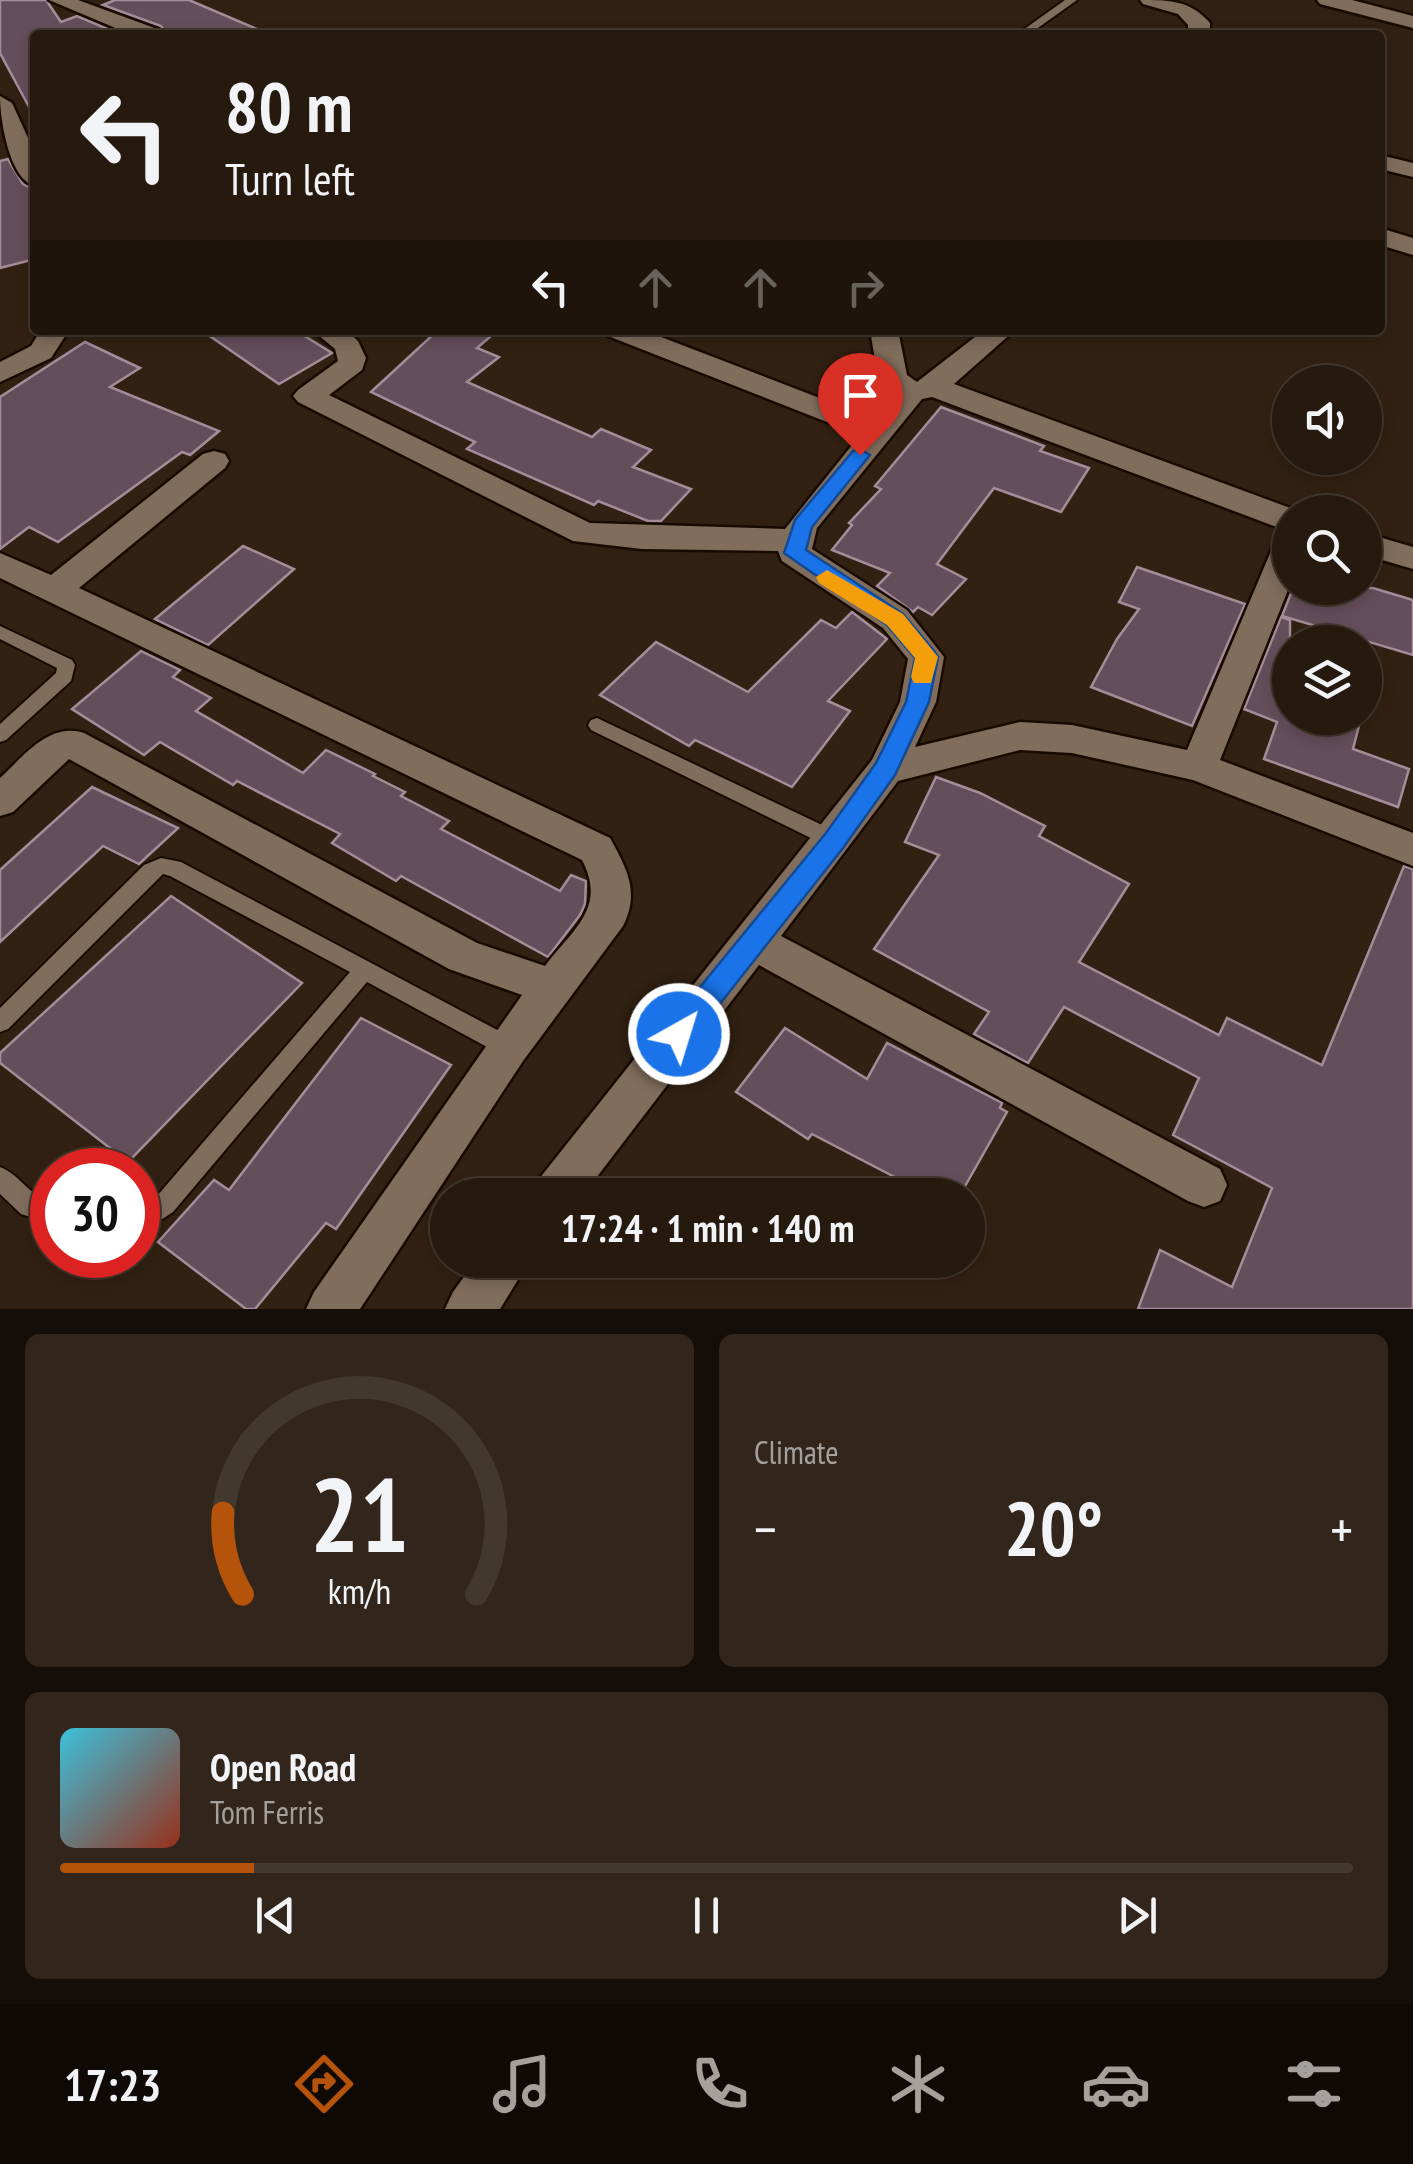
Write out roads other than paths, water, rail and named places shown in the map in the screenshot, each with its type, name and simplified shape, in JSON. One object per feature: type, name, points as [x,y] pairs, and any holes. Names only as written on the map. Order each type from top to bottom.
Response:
[{"type":"street","points":[[59,0],[139,30]]},
{"type":"street","points":[[1150,0],[1190,5],[1199,30]]},
{"type":"street","points":[[1326,0],[1413,22]]},
{"type":"street","points":[[82,9],[97,30]]},
{"type":"street","points":[[1359,30],[1373,12]]},
{"type":"street","points":[[0,104],[30,167]]},
{"type":"street","points":[[1385,163],[1413,170]]},
{"type":"street","points":[[1385,238],[1413,247]]},
{"type":"street","points":[[0,373],[44,351],[54,335]]},
{"type":"street","points":[[344,335],[353,354],[352,364],[308,396],[584,533],[642,538],[796,540]]},
{"type":"street","points":[[631,335],[880,432]]},
{"type":"street","points":[[885,335],[892,378],[1272,514]]},
{"type":"street","points":[[568,1178],[886,769],[918,702],[926,657],[895,619],[794,553],[796,540],[802,525],[880,432],[923,390],[995,335]]},
{"type":"street","points":[[53,591],[214,462]]},
{"type":"street","points":[[1382,549],[1413,558]]},
{"type":"street","points":[[0,564],[596,849],[614,882],[609,914],[508,1047],[331,1309]]},
{"type":"street","points":[[1198,767],[1272,588]]},
{"type":"street","points":[[886,769],[1020,736],[1072,738],[1198,767],[1413,850]]},
{"type":"street","points":[[0,801],[59,746],[71,742],[464,956],[553,987]]},
{"type":"street","points":[[754,942],[1204,1185]]},
{"type":"street","points":[[470,1309],[493,1278]]},
{"type":"lane","points":[[1029,30],[1072,0]]},
{"type":"lane","points":[[0,632],[66,665],[65,676],[0,736]]},
{"type":"lane","points":[[596,725],[834,840]]},
{"type":"lane","points":[[0,1022],[151,871],[161,866],[174,868],[508,1047]]},
{"type":"lane","points":[[160,1208],[363,972]]},
{"type":"lane","points":[[0,1178],[30,1206]]}]
